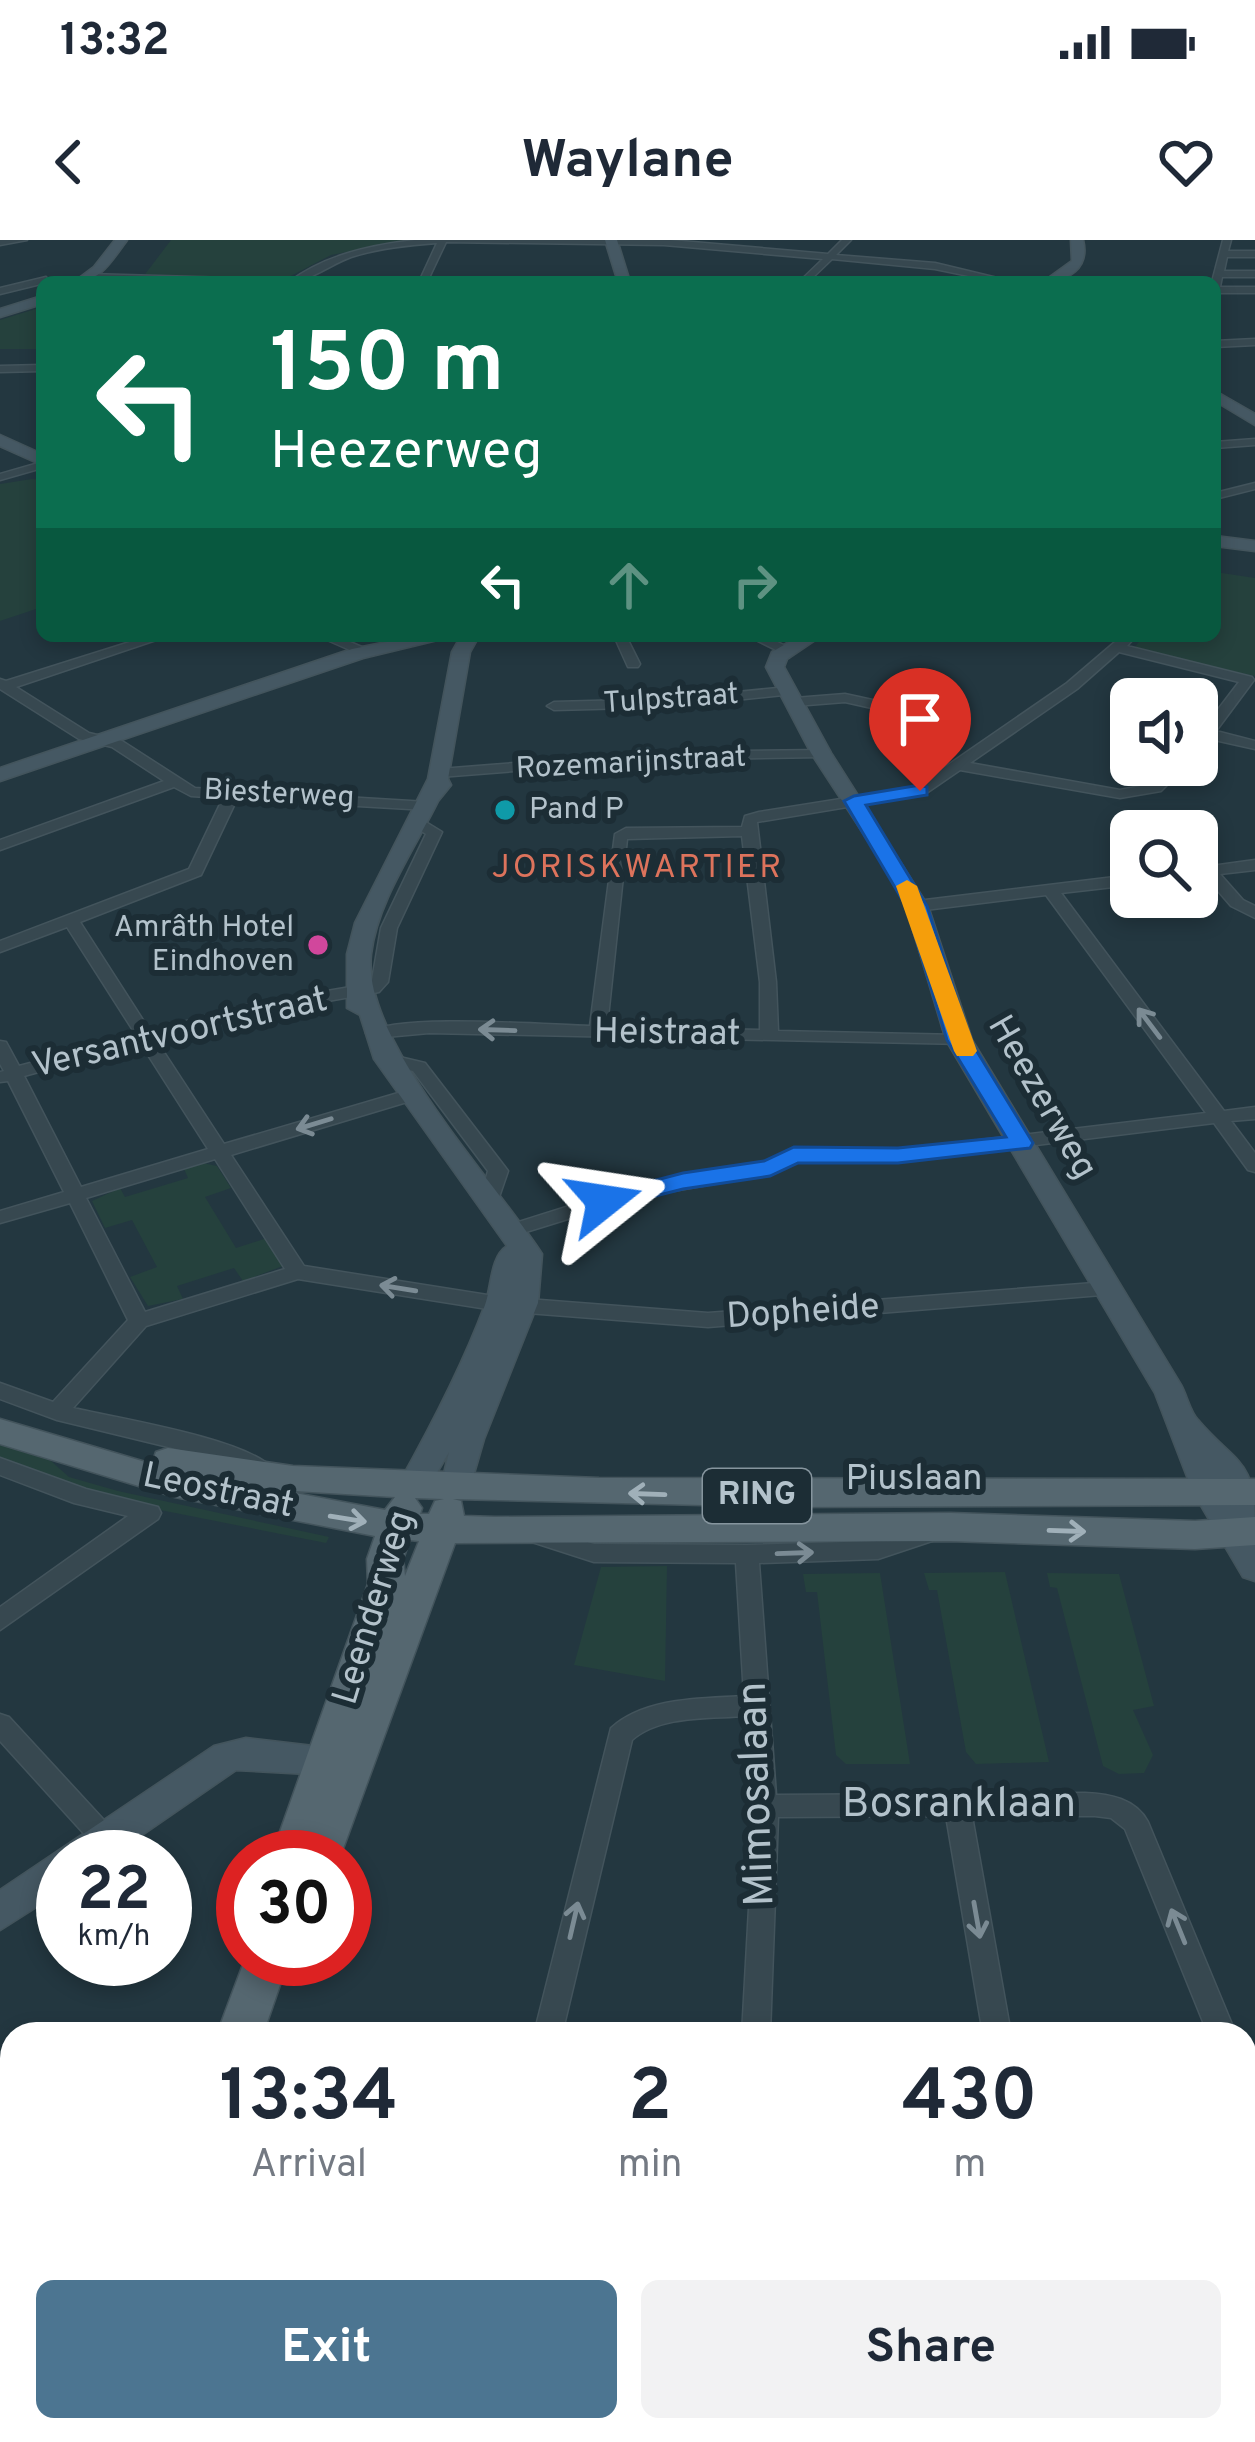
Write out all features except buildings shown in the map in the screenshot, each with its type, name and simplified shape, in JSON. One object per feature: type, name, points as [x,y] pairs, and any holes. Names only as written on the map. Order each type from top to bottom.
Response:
[{"type":"main road","points":[[92,276],[121,240]]},
{"type":"main road","points":[[1058,276],[1077,264],[1081,254],[1077,240]]},
{"type":"main road","points":[[612,242],[620,276]]},
{"type":"main road","points":[[0,311],[36,300]]},
{"type":"main road","points":[[1221,399],[1255,421]]},
{"type":"main road","points":[[0,440],[36,468]]},
{"type":"main road","points":[[0,451],[36,469]]},
{"type":"main road","points":[[1221,544],[1255,548]]},
{"type":"main road","points":[[1,774],[362,644],[410,642]]},
{"type":"main road","name":"Leenderweg","points":[[329,1830],[418,1583],[442,1530],[527,1254],[362,1020],[359,954],[367,923],[431,802],[458,642]]},
{"type":"main road","points":[[787,650],[801,642]]},
{"type":"main road","name":"Heezerweg","points":[[787,650],[774,663],[821,753],[917,906],[959,1040],[1185,1425],[1241,1509],[1255,1568]]},
{"type":"main road","name":"Leenderweg","points":[[301,1830],[387,1584],[385,1559],[397,1526],[414,1484],[512,1304]]},
{"type":"main road","name":"Leostraat","points":[[0,1409],[127,1451],[192,1466],[279,1477],[457,1486]]},
{"type":"main road","name":"Leostraat","points":[[0,1431],[175,1484],[397,1526],[442,1530]]},
{"type":"main road","name":"Piuslaan","points":[[457,1486],[697,1496],[1135,1493],[1241,1509]]},
{"type":"main road","name":"Piuslaan","points":[[442,1530],[950,1527],[1241,1509]]},
{"type":"main road","points":[[118,1830],[227,1756],[246,1753],[326,1760]]},
{"type":"main road","points":[[0,1912],[36,1887]]},
{"type":"main road","points":[[244,2022],[257,1986]]},
{"type":"street","points":[[0,242],[23,240]]},
{"type":"street","points":[[426,276],[445,240]]},
{"type":"street","points":[[302,276],[347,255],[445,240],[664,242],[935,266],[982,276]]},
{"type":"street","points":[[807,276],[847,240]]},
{"type":"street","points":[[1227,240],[1220,274],[1255,274]]},
{"type":"street","points":[[1226,254],[1255,254]]},
{"type":"street","points":[[2,288],[36,282]]},
{"type":"street","points":[[1221,289],[1255,290]]},
{"type":"street","points":[[1221,344],[1255,342]]},
{"type":"street","points":[[0,369],[36,368]]},
{"type":"street","points":[[1221,445],[1255,442]]},
{"type":"street","points":[[0,479],[36,471]]},
{"type":"street","points":[[1221,494],[1255,486]]},
{"type":"street","points":[[4,684],[142,642]]},
{"type":"street","points":[[623,642],[633,664]]},
{"type":"street","points":[[768,642],[787,650]]},
{"type":"street","points":[[769,1036],[768,982],[750,819],[920,791],[1125,642],[1247,680],[1218,720]]},
{"type":"street","points":[[4,684],[84,736],[120,746],[174,782]]},
{"type":"street","name":"Tulpstraat","points":[[554,706],[792,696],[845,698],[903,711],[916,699]]},
{"type":"street","points":[[1218,741],[1255,745]]},
{"type":"street","name":"Rozemarijnstraat","points":[[431,802],[512,771],[654,756],[821,753]]},
{"type":"street","points":[[960,766],[1120,794],[1158,786]]},
{"type":"street","name":"Biesterweg","points":[[0,845],[174,782],[191,792],[231,796],[431,802]]},
{"type":"street","points":[[0,947],[195,872],[231,796]]},
{"type":"street","points":[[598,1032],[620,837],[749,831]]},
{"type":"street","points":[[1218,869],[1255,865]]},
{"type":"street","points":[[917,906],[1110,883]]},
{"type":"street","points":[[1218,885],[1255,913]]},
{"type":"street","points":[[1050,890],[1255,1166]]},
{"type":"street","points":[[57,1412],[139,1321],[297,1272],[70,921]]},
{"type":"street","name":"Versantvoortstraat","points":[[7,1075],[273,1005],[361,993]]},
{"type":"street","name":"Heistraat","points":[[375,1033],[429,1028],[959,1040]]},
{"type":"street","points":[[0,1046],[7,1075],[76,1195],[139,1321]]},
{"type":"street","name":"Leenderweg","points":[[387,1059],[419,1067],[498,1171],[490,1199]]},
{"type":"street","points":[[0,1217],[411,1094]]},
{"type":"street","points":[[513,1230],[636,1191],[770,1168],[794,1155],[898,1156],[1255,1113]]},
{"type":"street","name":"Dopheide","points":[[297,1272],[512,1304],[708,1320],[1107,1289]]},
{"type":"street","name":"Leostraat","points":[[0,1391],[57,1412],[232,1454],[279,1477]]},
{"type":"street","name":"Leostraat","points":[[0,1466],[82,1497],[150,1514],[0,1620]]},
{"type":"street","name":"Piuslaan","points":[[525,1532],[594,1552],[747,1554],[878,1550],[950,1527]]},
{"type":"street","name":"Mimosalaan","points":[[747,1554],[765,1806],[756,2022]]},
{"type":"street","points":[[551,2022],[620,1735],[628,1723],[647,1717],[757,1705]]},
{"type":"street","points":[[0,1724],[79,1830]]},
{"type":"street","points":[[957,1805],[995,2022]]},
{"type":"street","name":"Bosranklaan","points":[[765,1806],[1107,1805],[1126,1812],[1136,1822],[1217,2022]]},
{"type":"green space","points":[[171,240],[410,240],[331,255],[291,276],[144,276]]},
{"type":"green space","points":[[36,309],[36,349],[0,349],[0,320]]},
{"type":"green space","points":[[36,479],[36,609],[0,621],[0,484]]},
{"type":"green space","points":[[1221,573],[1255,578],[1255,676],[1133,650],[1139,642],[1221,642]]},
{"type":"green space","points":[[203,1163],[217,1166],[231,1188],[205,1197],[236,1248],[267,1238],[283,1266],[243,1281],[234,1268],[177,1286],[183,1299],[148,1306],[130,1277],[157,1267],[132,1220],[105,1228],[92,1201],[120,1188],[125,1197],[188,1178],[184,1169]]},
{"type":"green space","points":[[0,1444],[51,1461],[69,1477],[118,1491],[329,1537],[326,1543],[115,1501],[0,1460]]},
{"type":"green space","points":[[667,1566],[665,1681],[574,1665],[601,1567]]},
{"type":"green space","points":[[1005,1572],[1049,1762],[976,1764],[966,1752],[937,1590],[929,1590],[924,1573]]},
{"type":"green space","points":[[880,1573],[910,1764],[846,1764],[836,1755],[817,1592],[806,1592],[803,1574]]},
{"type":"green space","points":[[1047,1573],[1119,1574],[1154,1706],[1133,1710],[1153,1755],[1144,1773],[1119,1774],[1103,1766],[1057,1588],[1050,1587]]},
{"type":"slow traffic","points":[[907,886],[965,1051]]},
{"type":"place","name":"Pand P","points":[[505,810]]},
{"type":"place","name":"Amrâth Hotel Eindhoven","points":[[318,945]]},
{"type":"district","name":"JORISKWARTIER","points":[[638,869]]},
{"type":"route","points":[[604,1201],[683,1181],[770,1168],[794,1155],[898,1156],[1021,1143],[959,1040],[917,906],[854,801],[920,791]]}]
